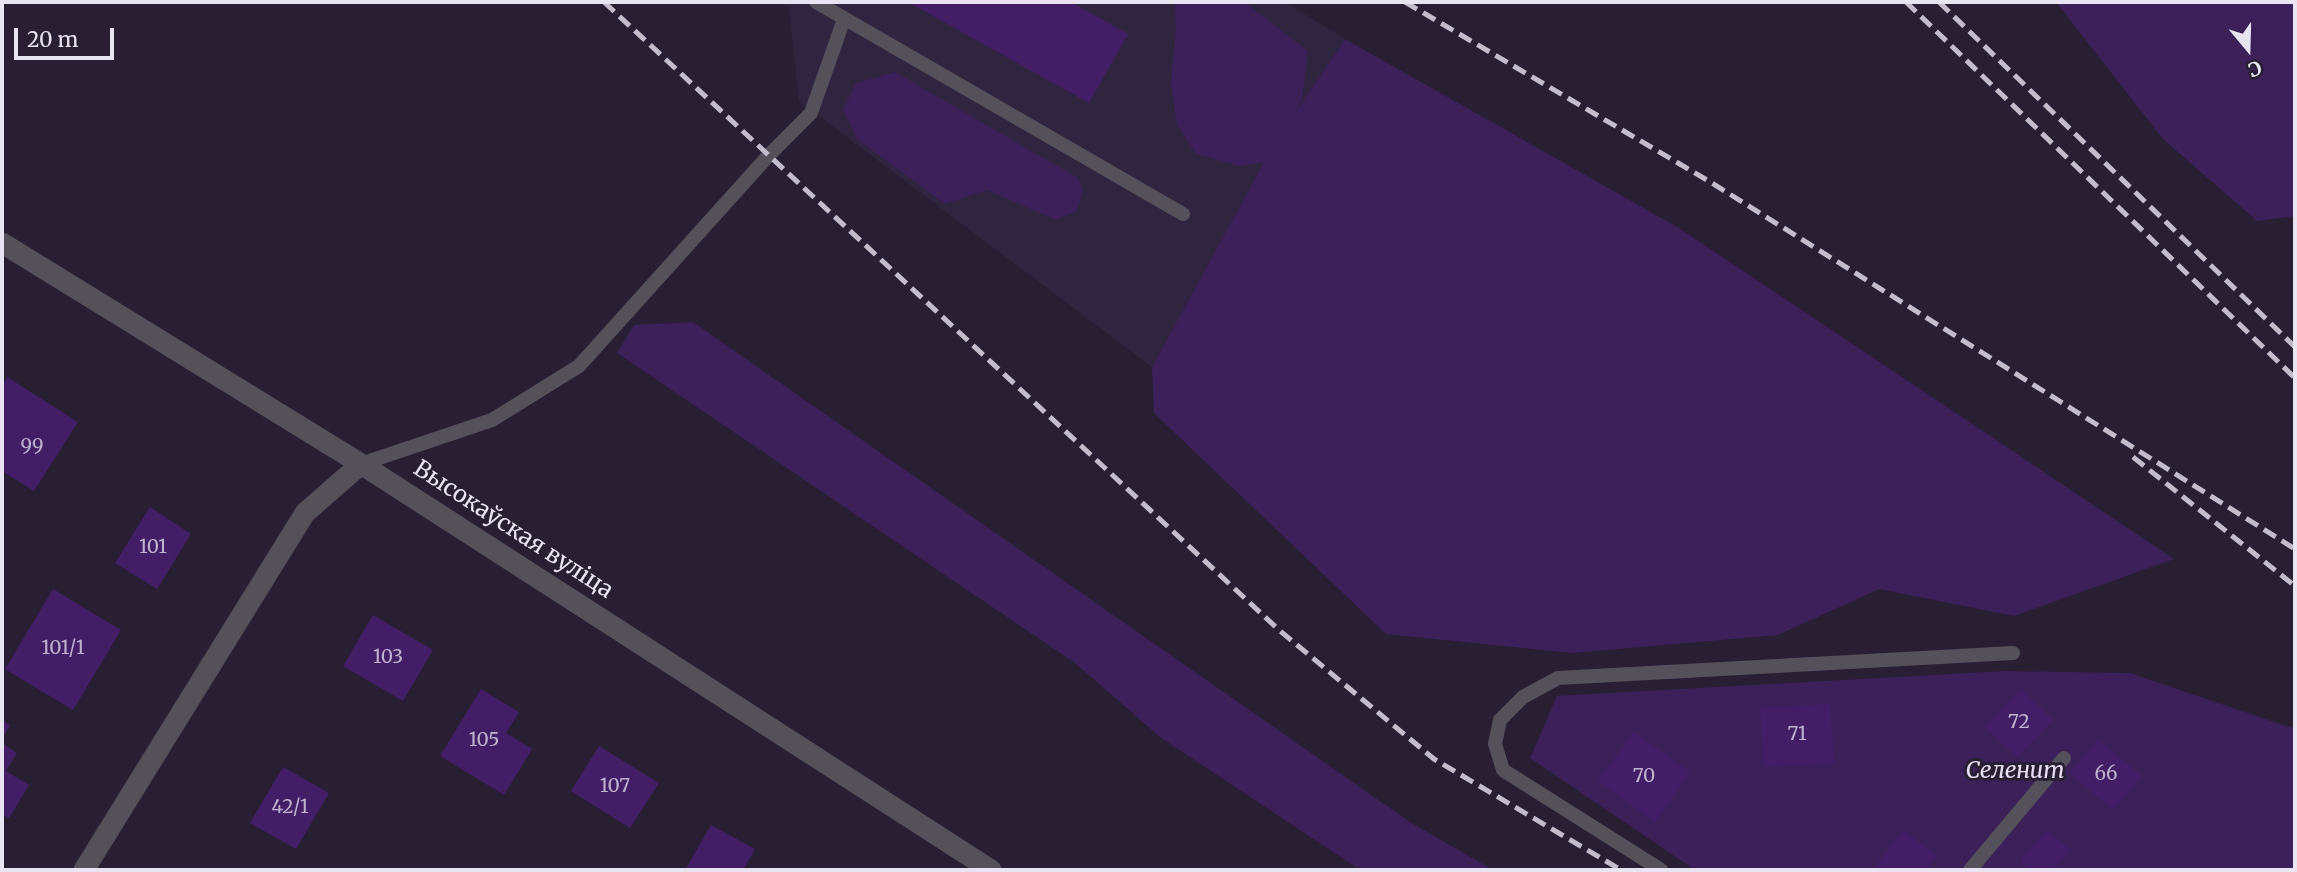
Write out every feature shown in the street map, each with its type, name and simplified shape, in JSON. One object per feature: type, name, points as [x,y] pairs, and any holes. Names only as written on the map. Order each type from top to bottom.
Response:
[{"type":"street","name":"Высокаўская вуліца","points":[[2,243],[361,464],[991,870]]},
{"type":"street","points":[[84,870],[305,513],[361,464]]},
{"type":"lane","points":[[816,2],[1183,214]]},
{"type":"lane","points":[[361,464],[492,420],[579,366],[769,155],[811,113],[844,19]]},
{"type":"lane","points":[[1661,870],[1503,770],[1495,744],[1500,720],[1523,697],[1558,678],[2013,653]]},
{"type":"lane","points":[[1970,870],[2064,758]]},
{"type":"shaded area","points":[[778,2],[1285,2],[1345,39],[1272,148],[1152,367],[799,101],[789,8]]},
{"type":"green space","points":[[1175,2],[1244,2],[1308,51],[1302,100],[1288,123],[1345,39],[1679,228],[2174,559],[2014,616],[1879,589],[1778,635],[1572,653],[1386,634],[1154,413],[1152,367],[1264,162],[1239,166],[1196,154],[1177,125],[1171,82],[1176,31]]},
{"type":"green space","points":[[2056,2],[2295,2],[2295,216],[2257,221],[2163,139]]},
{"type":"green space","points":[[895,72],[1078,178],[1083,190],[1077,211],[1056,220],[987,190],[945,204],[857,139],[843,110],[856,83]]},
{"type":"green space","points":[[693,322],[1410,822],[1493,870],[1360,870],[1160,737],[1075,663],[617,353],[634,325]]},
{"type":"green space","name":"Селенит","points":[[2003,671],[2130,673],[2295,729],[2295,870],[1695,870],[1530,758],[1557,696]]},
{"type":"building","points":[[908,2],[1071,2],[1128,34],[1089,103]]},
{"type":"building","points":[[7,377],[78,422],[34,491],[2,471],[2,386]]},
{"type":"building","points":[[150,507],[191,534],[157,589],[115,563]]},
{"type":"building","points":[[53,589],[121,630],[73,710],[5,669]]},
{"type":"building","points":[[373,615],[433,650],[403,701],[343,666]]},
{"type":"building","points":[[481,689],[519,712],[506,733],[532,749],[504,795],[440,756]]},
{"type":"building","points":[[2021,689],[2053,720],[2017,757],[1985,727]]},
{"type":"building","points":[[1830,704],[1834,763],[1764,767],[1760,708]]},
{"type":"building","points":[[2,719],[10,725],[2,739]]},
{"type":"building","points":[[1634,732],[1690,772],[1655,822],[1598,781]]},
{"type":"building","points":[[2098,740],[2142,776],[2113,810],[2070,773]]},
{"type":"building","points":[[2,743],[17,753],[6,771],[29,785],[9,818],[2,814]]},
{"type":"building","points":[[599,746],[659,783],[630,828],[571,791]]},
{"type":"building","points":[[283,767],[329,793],[296,849],[250,823]]},
{"type":"building","points":[[711,825],[755,849],[743,870],[685,870]]},
{"type":"building","points":[[1903,830],[1937,856],[1926,870],[1873,870]]},
{"type":"building","points":[[2047,830],[2070,850],[2053,870],[2030,870],[2020,861]]},
{"type":"railway","points":[[604,2],[1279,630],[1434,759],[1621,870]]},
{"type":"railway","points":[[1405,2],[1712,183],[2295,549]]},
{"type":"railway","points":[[1906,2],[2295,378]]},
{"type":"railway","points":[[1939,2],[2295,347]]},
{"type":"railway","points":[[2133,457],[2295,586]]}]
